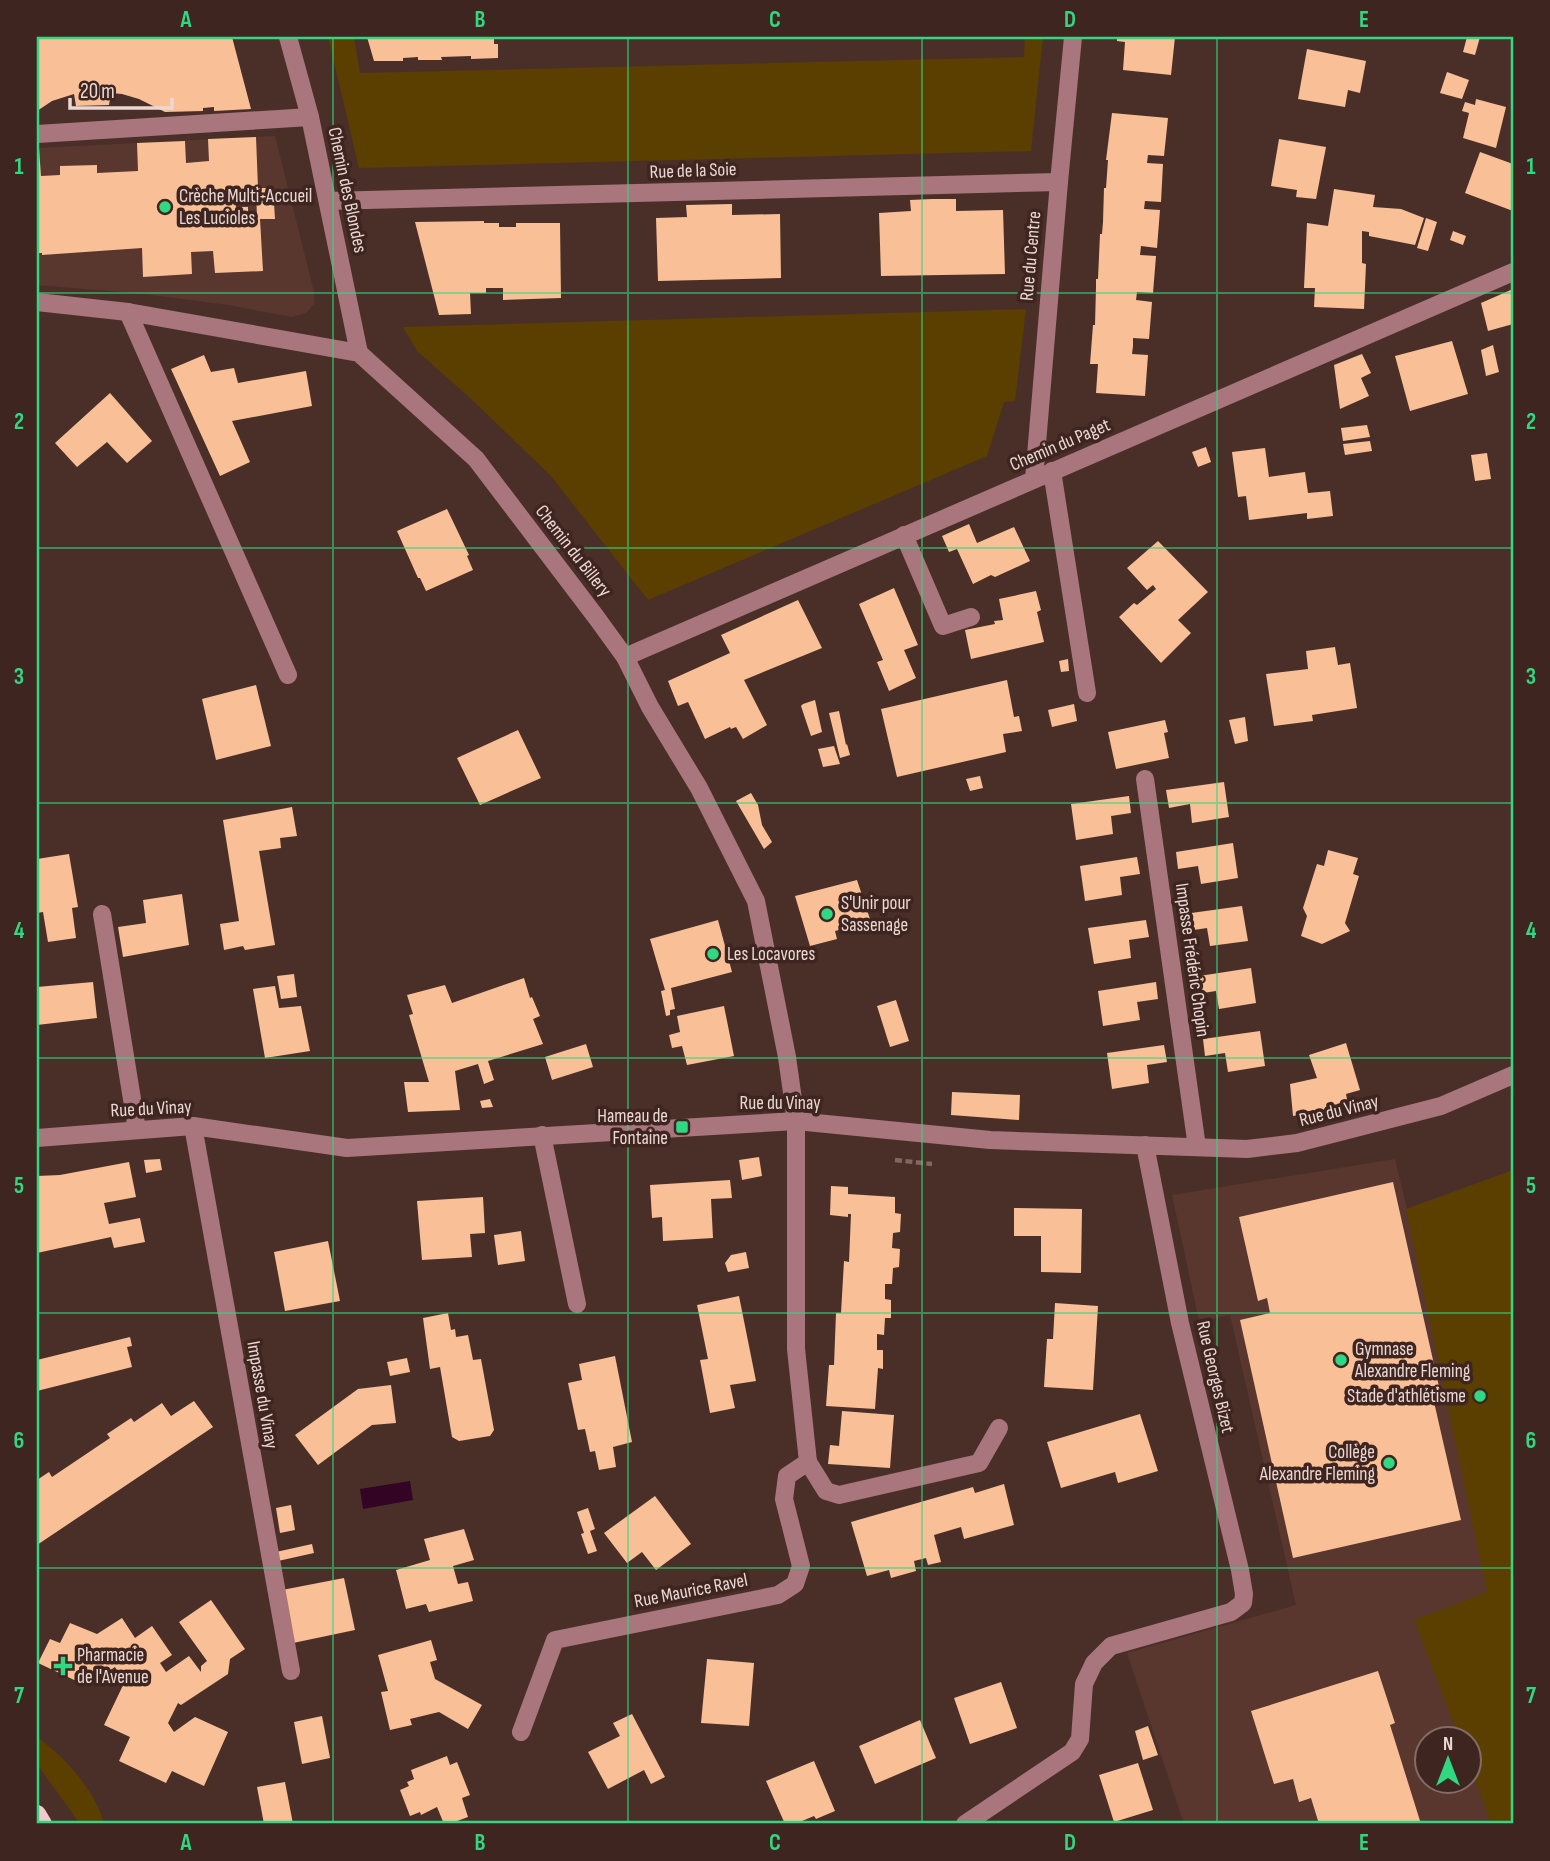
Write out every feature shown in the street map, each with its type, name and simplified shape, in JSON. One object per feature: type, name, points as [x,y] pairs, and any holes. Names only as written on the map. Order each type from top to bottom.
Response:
[{"type":"main road","points":[[37,1814],[43,1824]]},
{"type":"street","name":"Chemin des Blondes","points":[[288,37],[310,117],[359,353]]},
{"type":"street","name":"Rue du Centre","points":[[1034,479],[1073,37]]},
{"type":"street","points":[[37,134],[310,117]]},
{"type":"street","name":"Rue de la Soie","points":[[328,201],[1059,182]]},
{"type":"street","name":"Chemin du Paget","points":[[625,657],[1513,272]]},
{"type":"street","points":[[37,302],[128,312],[359,353]]},
{"type":"street","points":[[128,312],[288,675]]},
{"type":"street","name":"Chemin du Billery","points":[[359,353],[475,459],[625,657],[650,707],[699,788],[756,901],[787,1057],[796,1121]]},
{"type":"street","points":[[1052,471],[1087,693]]},
{"type":"street","points":[[904,536],[943,626],[971,617]]},
{"type":"street","name":"Impasse Frédéric Chopin","points":[[1145,779],[1197,1147]]},
{"type":"street","points":[[102,914],[137,1130]]},
{"type":"street","name":"Rue du Vinay","points":[[37,1138],[193,1126],[346,1148],[796,1121],[990,1140],[1247,1149],[1297,1143],[1441,1106],[1513,1075]]},
{"type":"street","points":[[796,1121],[796,1349],[808,1462],[826,1490],[839,1495],[979,1463],[999,1428]]},
{"type":"street","name":"Impasse du Vinay","points":[[193,1126],[291,1671]]},
{"type":"street","points":[[542,1135],[577,1304]]},
{"type":"street","name":"Rue Georges Bizet","points":[[965,1824],[1072,1752],[1080,1739],[1084,1684],[1094,1663],[1111,1646],[1231,1612],[1243,1603],[1240,1570],[1180,1323],[1145,1146]]},
{"type":"street","name":"Rue Maurice Ravel","points":[[521,1732],[555,1640],[778,1595],[795,1584],[802,1566],[784,1499],[787,1476],[808,1462]]},
{"type":"shaded area","points":[[328,37],[354,37],[360,73],[1024,57],[1025,37],[1043,37],[1031,151],[359,168]]},
{"type":"shaded area","name":"Crèche Multi-Accueil Les Lucioles","points":[[275,136],[314,292],[314,304],[306,313],[292,317],[144,294],[37,285],[37,148]]},
{"type":"shaded area","points":[[1026,309],[1015,401],[1004,402],[987,456],[648,600],[551,476],[417,351],[403,327]]},
{"type":"shaded area","name":"Collège Alexandre Fleming","points":[[1395,1159],[1407,1209],[1513,1170],[1513,1824],[1184,1824],[1127,1653],[1296,1605],[1230,1315],[1199,1321],[1172,1195]]},
{"type":"shaded area","name":"Stade d'athlétisme","points":[[1513,1170],[1513,1824],[1491,1824],[1480,1794],[1484,1794],[1484,1724],[1454,1724],[1414,1620],[1487,1592],[1406,1209]]},
{"type":"shaded area","points":[[410,1481],[413,1500],[363,1509],[360,1489]]},
{"type":"shaded area","points":[[37,1737],[78,1775],[94,1799],[104,1824],[80,1824],[37,1764]]},
{"type":"building","points":[[37,37],[232,37],[251,109],[214,111],[214,107],[203,108],[203,111],[165,112],[139,99],[111,93],[109,105],[76,106],[74,94],[52,101],[37,111]]},
{"type":"building","points":[[367,37],[494,37],[494,44],[498,44],[498,58],[471,59],[471,56],[418,60],[418,57],[403,58],[403,61],[374,61]]},
{"type":"building","points":[[1117,37],[1175,37],[1171,75],[1123,70],[1125,42],[1117,41]]},
{"type":"building","points":[[1467,37],[1480,37],[1475,55],[1463,52]]},
{"type":"building","points":[[1307,49],[1366,61],[1360,93],[1348,90],[1345,107],[1298,99]]},
{"type":"building","points":[[1447,72],[1469,80],[1462,99],[1440,93]]},
{"type":"building","points":[[1476,99],[1506,107],[1496,148],[1463,138],[1469,113],[1462,111],[1465,102],[1475,105]]},
{"type":"building","points":[[1112,113],[1168,118],[1164,156],[1148,155],[1147,163],[1163,164],[1161,202],[1145,201],[1144,209],[1160,210],[1157,248],[1141,246],[1140,255],[1156,256],[1153,293],[1137,292],[1136,300],[1152,302],[1149,339],[1133,338],[1132,354],[1148,355],[1145,396],[1096,393],[1098,364],[1090,364]]},
{"type":"building","name":"Crèche Multi-Accueil Les Lucioles","points":[[256,137],[258,188],[273,188],[275,219],[260,219],[263,271],[215,273],[213,251],[191,252],[192,274],[143,277],[142,248],[42,255],[37,253],[37,148],[41,176],[60,175],[60,166],[97,165],[97,173],[138,171],[137,143],[185,141],[186,163],[209,161],[208,139]],"holes":[[[241,190],[256,190],[257,218],[248,218],[248,207],[236,207],[236,199],[242,199]]]},
{"type":"building","points":[[1279,139],[1326,147],[1316,199],[1296,197],[1297,190],[1271,186]]},
{"type":"building","points":[[1480,152],[1513,164],[1513,211],[1465,193]]},
{"type":"building","points":[[1334,189],[1375,195],[1373,207],[1401,209],[1424,218],[1415,245],[1369,236],[1369,232],[1362,231],[1362,263],[1366,264],[1364,309],[1314,307],[1315,288],[1304,288],[1307,223],[1328,226]]},
{"type":"building","points":[[956,199],[956,211],[1003,210],[1005,274],[881,276],[879,213],[911,211],[910,200]]},
{"type":"building","points":[[732,204],[732,215],[780,214],[781,278],[658,281],[656,218],[687,217],[686,205]]},
{"type":"building","points":[[1426,218],[1437,222],[1428,251],[1417,248]]},
{"type":"building","points":[[415,222],[499,223],[499,227],[516,227],[516,223],[560,223],[561,298],[503,300],[503,288],[486,288],[486,293],[470,293],[471,314],[439,315]]},
{"type":"building","points":[[1453,231],[1466,236],[1463,245],[1450,240]]},
{"type":"building","points":[[1513,289],[1513,324],[1488,331],[1481,303]]},
{"type":"building","points":[[1452,341],[1468,394],[1410,411],[1395,356]]},
{"type":"building","points":[[1493,345],[1499,372],[1486,376],[1481,350]]},
{"type":"building","points":[[1362,354],[1371,373],[1361,378],[1369,396],[1340,409],[1334,365]]},
{"type":"building","points":[[204,355],[211,372],[234,368],[238,383],[306,371],[312,406],[232,421],[250,462],[220,476],[171,369]]},
{"type":"building","points":[[110,393],[152,441],[127,463],[107,442],[77,467],[55,443]]},
{"type":"building","points":[[1367,425],[1370,437],[1343,441],[1341,428]]},
{"type":"building","points":[[1370,441],[1372,451],[1345,455],[1343,444]]},
{"type":"building","points":[[1206,447],[1211,462],[1198,467],[1192,452]]},
{"type":"building","points":[[1265,448],[1269,477],[1305,472],[1308,493],[1330,491],[1333,516],[1307,519],[1307,513],[1249,520],[1246,496],[1238,497],[1232,452]]},
{"type":"building","points":[[1487,453],[1491,479],[1475,481],[1471,455]]},
{"type":"building","points":[[447,509],[469,555],[467,556],[473,570],[426,591],[397,531]]},
{"type":"building","points":[[969,524],[977,543],[1014,527],[1030,561],[973,584],[957,549],[949,552],[942,536]]},
{"type":"building","points":[[1158,541],[1208,592],[1178,620],[1191,633],[1161,663],[1119,617],[1134,603],[1137,605],[1156,589],[1153,585],[1147,590],[1127,568]]},
{"type":"building","points":[[894,588],[918,645],[904,650],[916,678],[889,691],[877,662],[883,660],[859,604]]},
{"type":"building","points":[[1036,591],[1041,610],[1037,612],[1044,642],[971,659],[965,630],[1003,620],[999,599]]},
{"type":"building","points":[[798,600],[822,648],[744,680],[767,725],[743,739],[736,727],[730,727],[705,739],[688,702],[678,706],[668,681],[730,653],[721,635]]},
{"type":"building","points":[[1335,647],[1338,665],[1350,663],[1357,708],[1312,715],[1313,721],[1274,726],[1266,674],[1308,669],[1306,651]]},
{"type":"building","points":[[1068,659],[1069,671],[1061,672],[1059,661]]},
{"type":"building","points":[[1007,680],[1014,717],[1019,716],[1022,731],[1003,734],[1006,752],[897,777],[881,709]]},
{"type":"building","points":[[256,685],[271,746],[216,760],[202,699]]},
{"type":"building","points":[[815,700],[822,732],[811,736],[801,706]]},
{"type":"building","points":[[1074,704],[1077,721],[1052,727],[1048,710]]},
{"type":"building","points":[[839,711],[850,755],[840,758],[829,713]]},
{"type":"building","points":[[1245,717],[1248,741],[1235,744],[1229,720]]},
{"type":"building","points":[[1165,720],[1168,732],[1164,733],[1169,758],[1116,769],[1108,732]]},
{"type":"building","points":[[518,730],[541,778],[480,805],[457,758]]},
{"type":"building","points":[[834,746],[840,764],[823,767],[818,749]]},
{"type":"building","points":[[980,776],[983,788],[970,791],[966,779]]},
{"type":"building","points":[[1224,782],[1229,817],[1192,823],[1190,804],[1169,808],[1166,790]]},
{"type":"building","points":[[751,793],[758,805],[762,825],[772,842],[764,849],[736,801]]},
{"type":"building","points":[[1129,796],[1131,813],[1111,816],[1113,834],[1076,840],[1071,804]]},
{"type":"building","points":[[292,807],[297,836],[280,838],[281,848],[259,851],[275,945],[245,950],[243,946],[224,950],[220,924],[239,921],[223,820]]},
{"type":"building","points":[[1233,843],[1238,878],[1201,884],[1198,866],[1178,869],[1176,852]]},
{"type":"building","points":[[1328,850],[1358,858],[1353,874],[1359,876],[1345,923],[1350,931],[1322,944],[1301,936],[1307,916],[1303,908],[1317,864],[1324,866]]},
{"type":"building","points":[[69,854],[78,907],[72,908],[76,938],[48,942],[43,912],[37,913],[37,859]]},
{"type":"building","points":[[1137,857],[1140,874],[1120,877],[1122,895],[1085,901],[1080,866]]},
{"type":"building","points":[[857,880],[871,922],[835,931],[837,939],[810,946],[795,896]]},
{"type":"building","points":[[182,894],[189,945],[123,957],[118,927],[146,923],[143,900]]},
{"type":"building","points":[[1242,906],[1248,941],[1210,946],[1207,928],[1187,931],[1184,914]]},
{"type":"building","points":[[718,920],[732,972],[671,988],[675,1009],[670,1010],[670,1015],[666,1016],[661,991],[665,990],[650,939]]},
{"type":"building","points":[[1146,920],[1149,937],[1129,940],[1131,958],[1094,964],[1088,928]]},
{"type":"building","points":[[1251,968],[1256,1003],[1219,1009],[1216,991],[1196,994],[1193,977]]},
{"type":"building","points":[[294,974],[297,997],[281,999],[277,976]]},
{"type":"building","points":[[524,978],[530,998],[532,997],[540,1016],[533,1019],[543,1044],[488,1061],[494,1080],[484,1084],[478,1064],[455,1071],[460,1110],[408,1112],[404,1082],[429,1082],[409,1015],[413,1014],[407,995],[445,985],[452,1003]]},
{"type":"building","points":[[93,982],[97,1018],[37,1025],[37,987]]},
{"type":"building","points":[[1156,982],[1158,999],[1137,1002],[1140,1020],[1103,1026],[1098,991]]},
{"type":"building","points":[[275,986],[279,1008],[301,1006],[310,1051],[265,1058],[253,989]]},
{"type":"building","points":[[896,1000],[909,1041],[890,1047],[877,1006]]},
{"type":"building","points":[[724,1006],[734,1056],[687,1065],[682,1046],[672,1048],[669,1035],[680,1032],[677,1016]]},
{"type":"building","points":[[1260,1031],[1265,1066],[1228,1072],[1225,1053],[1205,1056],[1203,1039]]},
{"type":"building","points":[[1346,1043],[1360,1090],[1346,1094],[1348,1105],[1293,1116],[1290,1084],[1317,1078],[1309,1055]]},
{"type":"building","points":[[586,1044],[593,1067],[552,1080],[545,1057]]},
{"type":"building","points":[[1164,1045],[1167,1062],[1147,1065],[1149,1083],[1112,1089],[1107,1053]]},
{"type":"building","points":[[952,1092],[1020,1095],[1019,1120],[951,1115]]},
{"type":"building","points":[[490,1099],[493,1107],[482,1108],[480,1101]]},
{"type":"building","points":[[759,1157],[762,1176],[742,1180],[739,1160]]},
{"type":"building","points":[[160,1159],[162,1170],[146,1173],[144,1160]]},
{"type":"building","points":[[129,1162],[136,1197],[104,1203],[109,1224],[140,1218],[145,1242],[114,1248],[111,1237],[37,1253],[37,1176],[60,1175]]},
{"type":"building","points":[[730,1180],[732,1198],[711,1199],[713,1238],[663,1241],[662,1217],[652,1218],[650,1185]]},
{"type":"building","name":"Gymnase Alexandre Fleming","points":[[1393,1182],[1442,1400],[1434,1402],[1461,1520],[1293,1558],[1240,1320],[1270,1313],[1267,1298],[1258,1301],[1239,1217]]},
{"type":"building","points":[[831,1186],[848,1187],[848,1194],[895,1197],[895,1213],[901,1214],[900,1232],[893,1233],[892,1248],[900,1249],[899,1267],[893,1268],[892,1284],[885,1284],[885,1299],[891,1300],[891,1318],[885,1318],[884,1335],[877,1334],[877,1350],[883,1350],[883,1369],[878,1368],[875,1409],[826,1406],[829,1365],[834,1365],[836,1313],[841,1313],[844,1261],[849,1262],[851,1214],[848,1214],[848,1217],[830,1215]]},
{"type":"building","points":[[483,1197],[485,1233],[470,1234],[472,1257],[422,1260],[417,1201]]},
{"type":"building","points":[[1014,1208],[1082,1209],[1081,1273],[1041,1272],[1041,1236],[1014,1236]]},
{"type":"building","points":[[521,1231],[525,1261],[498,1265],[494,1235]]},
{"type":"building","points":[[328,1241],[340,1301],[285,1311],[274,1252]]},
{"type":"building","points":[[746,1252],[749,1268],[728,1272],[725,1263],[731,1255]]},
{"type":"building","points":[[739,1296],[756,1381],[730,1385],[735,1408],[710,1413],[700,1360],[708,1359],[697,1305]]},
{"type":"building","points":[[1055,1303],[1098,1306],[1093,1390],[1044,1387],[1047,1339],[1053,1339]]},
{"type":"building","points":[[448,1313],[451,1330],[455,1329],[456,1337],[468,1335],[473,1360],[481,1359],[494,1430],[490,1436],[459,1441],[452,1437],[440,1367],[430,1369],[423,1318]]},
{"type":"building","points":[[130,1337],[132,1346],[127,1347],[132,1367],[37,1391],[37,1360]]},
{"type":"building","points":[[615,1356],[632,1442],[613,1447],[616,1467],[599,1470],[595,1451],[590,1452],[585,1429],[578,1430],[568,1383],[582,1380],[579,1364]]},
{"type":"building","points":[[407,1358],[410,1372],[390,1376],[387,1362]]},
{"type":"building","points":[[391,1385],[396,1423],[372,1425],[318,1465],[295,1435],[358,1389]]},
{"type":"building","points":[[194,1401],[213,1427],[37,1545],[37,1480],[49,1472],[52,1477],[110,1438],[107,1434],[131,1418],[134,1422],[162,1403],[171,1416]]},
{"type":"building","points":[[842,1411],[894,1415],[890,1468],[828,1464],[830,1445],[839,1446]]},
{"type":"building","points":[[1140,1414],[1158,1471],[1118,1483],[1115,1472],[1061,1488],[1047,1442]]},
{"type":"building","points":[[1004,1484],[1014,1525],[964,1539],[961,1527],[934,1535],[941,1562],[928,1565],[926,1558],[914,1561],[916,1571],[891,1578],[889,1570],[867,1576],[851,1522],[973,1487],[975,1493]]},
{"type":"building","points":[[655,1496],[691,1544],[656,1570],[642,1552],[627,1563],[604,1533]]},
{"type":"building","points":[[291,1505],[295,1530],[280,1533],[276,1508]]},
{"type":"building","points":[[588,1508],[595,1529],[590,1531],[597,1551],[588,1554],[577,1512]]},
{"type":"building","points":[[464,1529],[474,1560],[453,1566],[458,1584],[468,1582],[473,1601],[429,1612],[426,1604],[406,1609],[396,1570],[430,1560],[424,1539]]},
{"type":"building","points":[[312,1544],[314,1553],[278,1561],[276,1552]]},
{"type":"building","points":[[344,1578],[355,1630],[293,1643],[282,1590]]},
{"type":"building","points":[[211,1600],[245,1649],[230,1659],[228,1674],[181,1705],[178,1703],[168,1723],[174,1732],[195,1717],[228,1732],[204,1786],[172,1771],[166,1783],[119,1761],[130,1737],[104,1725],[126,1679],[120,1676],[115,1667],[87,1686],[38,1663],[50,1639],[60,1643],[70,1623],[97,1634],[122,1618],[135,1638],[152,1626],[172,1655],[160,1663],[166,1672],[189,1656],[201,1672],[201,1666],[207,1661],[179,1622]]},
{"type":"building","points":[[431,1640],[437,1660],[430,1662],[435,1679],[482,1705],[468,1729],[439,1712],[410,1719],[412,1725],[390,1730],[381,1692],[388,1691],[378,1655]]},
{"type":"building","points":[[707,1659],[754,1663],[749,1726],[701,1723]]},
{"type":"building","points":[[1378,1671],[1395,1723],[1390,1725],[1421,1824],[1319,1824],[1311,1798],[1299,1802],[1293,1779],[1274,1784],[1251,1711]]},
{"type":"building","points":[[1001,1682],[1017,1728],[970,1744],[954,1698]]},
{"type":"building","points":[[632,1714],[665,1777],[651,1784],[644,1770],[608,1789],[588,1752],[620,1736],[613,1723]]},
{"type":"building","points":[[322,1716],[330,1758],[302,1764],[294,1722]]},
{"type":"building","points":[[920,1720],[936,1758],[875,1784],[859,1746]]},
{"type":"building","points":[[1148,1726],[1158,1755],[1143,1760],[1135,1731]]},
{"type":"building","points":[[447,1756],[450,1765],[457,1762],[470,1795],[462,1798],[468,1817],[444,1824],[437,1807],[421,1815],[420,1812],[410,1816],[400,1790],[409,1786],[407,1782],[414,1779],[411,1770]]},
{"type":"building","points":[[814,1761],[835,1811],[816,1819],[814,1816],[795,1824],[785,1824],[766,1781]]},
{"type":"building","points":[[1138,1763],[1153,1810],[1114,1822],[1099,1775]]},
{"type":"building","points":[[285,1782],[293,1824],[264,1824],[257,1787]]},
{"type":"place","name":"Crèche Multi-Accueil Les Lucioles","points":[[165,207]]},
{"type":"place","name":"S'Unir pour Sassenage","points":[[827,914]]},
{"type":"place","name":"Les Locavores","points":[[713,954]]},
{"type":"place","name":"Hameau de Fontaine","points":[[682,1127]]},
{"type":"place","name":"Gymnase Alexandre Fleming","points":[[1341,1360]]},
{"type":"place","name":"Stade d'athlétisme","points":[[1480,1396]]},
{"type":"place","name":"Collège Alexandre Fleming","points":[[1389,1463]]},
{"type":"place","name":"Pharmacie de l'Avenue","points":[[63,1666]]}]
